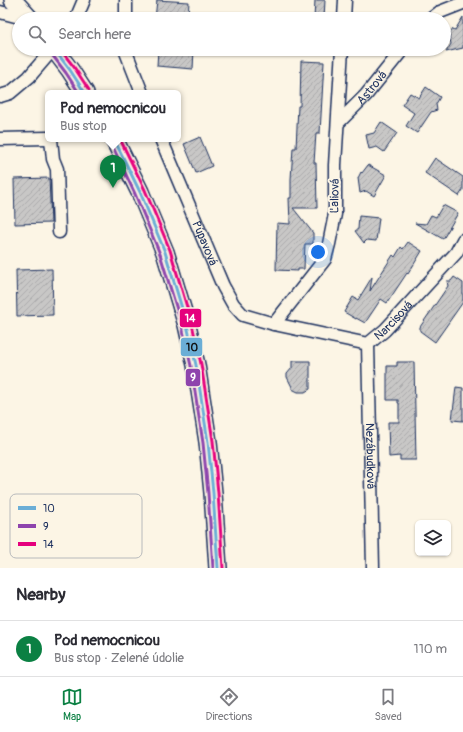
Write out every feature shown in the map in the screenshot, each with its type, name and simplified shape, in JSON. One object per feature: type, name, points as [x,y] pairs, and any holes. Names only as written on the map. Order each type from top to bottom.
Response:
[{"type":"main road","points":[[13,0],[22,12]]},
{"type":"main road","points":[[59,56],[83,90]]},
{"type":"main road","points":[[116,142],[140,192],[165,252],[188,325],[208,442],[218,568]]},
{"type":"street","points":[[79,12],[84,0]]},
{"type":"street","points":[[126,0],[126,12]]},
{"type":"street","points":[[344,0],[344,12]]},
{"type":"street","points":[[440,12],[463,3]]},
{"type":"street","points":[[0,12],[12,15]]},
{"type":"street","points":[[0,96],[10,93],[29,77],[47,56]]},
{"type":"street","points":[[128,56],[141,90]]},
{"type":"street","name":"Ľaliová","points":[[274,324],[325,259],[335,214],[335,166],[342,56]]},
{"type":"street","name":"Astrová","points":[[338,123],[366,95],[397,56]]},
{"type":"street","points":[[0,139],[45,138]]},
{"type":"street","points":[[51,142],[53,159],[57,169],[59,232]]},
{"type":"street","name":"Púpavová","points":[[162,142],[222,286],[233,304],[243,315],[274,324]]},
{"type":"street","name":"Narcisová","points":[[274,324],[368,344],[390,325],[456,253],[463,240]]},
{"type":"street","name":"Nezábudková","points":[[368,344],[373,568]]},
{"type":"building","points":[[157,0],[189,2],[188,12],[156,12]]},
{"type":"building","points":[[315,0],[325,0],[324,12],[314,12]]},
{"type":"building","points":[[463,17],[463,48],[451,51],[451,32],[453,29],[455,30]]},
{"type":"building","points":[[158,56],[194,56],[193,69],[157,66]]},
{"type":"building","points":[[301,61],[324,62],[320,133],[316,133],[314,163],[316,163],[317,208],[293,208],[313,233],[313,244],[305,244],[304,269],[298,269],[298,271],[276,270],[277,223],[290,224],[289,198],[291,198],[293,148],[296,148],[298,106],[300,106]]},
{"type":"building","points":[[426,87],[440,97],[436,104],[437,110],[431,112],[417,133],[406,126],[414,113],[402,105],[410,93],[419,98]]},
{"type":"building","points":[[381,122],[397,133],[384,152],[377,147],[369,149],[366,135],[374,133]]},
{"type":"building","points":[[200,137],[212,166],[196,173],[184,144]]},
{"type":"building","points":[[435,158],[463,177],[463,190],[459,196],[425,173]]},
{"type":"building","points":[[368,165],[386,175],[374,196],[366,191],[360,193],[358,178],[361,172],[362,173]]},
{"type":"building","points":[[49,178],[51,223],[15,224],[14,179]]},
{"type":"building","points":[[443,205],[458,213],[443,239],[415,223],[426,224],[431,215],[436,217]]},
{"type":"building","points":[[359,216],[379,218],[376,241],[367,240],[364,243],[355,231],[358,229]]},
{"type":"building","points":[[408,242],[422,251],[408,274],[407,273],[387,303],[381,299],[365,323],[344,312],[353,297],[358,300],[372,277],[370,291],[393,255],[395,257],[401,247],[403,249]]},
{"type":"building","points":[[52,269],[53,315],[17,316],[16,270]]},
{"type":"building","points":[[454,277],[463,283],[463,302],[435,342],[420,331],[420,327],[448,286],[447,281],[451,281]]},
{"type":"building","points":[[292,361],[310,361],[310,389],[305,392],[298,392],[292,389],[287,374],[292,368]]},
{"type":"building","points":[[397,362],[414,362],[416,460],[400,460],[400,456],[389,457],[388,422],[399,422],[399,403],[398,400],[387,400],[387,366],[397,366]]},
{"type":"building","points":[[456,387],[463,388],[463,421],[452,420]]},
{"type":"transit line","name":"9","points":[[53,56],[77,90]]},
{"type":"transit line","name":"10","points":[[59,56],[83,90]]},
{"type":"transit line","name":"14","points":[[65,56],[89,90]]},
{"type":"transit line","name":"9","points":[[110,142],[135,194],[160,254],[182,326],[191,366],[203,443],[213,568]]},
{"type":"transit line","name":"10","points":[[115,142],[140,192],[165,252],[187,325],[196,365],[208,442],[218,568]]},
{"type":"transit line","name":"14","points":[[121,142],[145,190],[170,250],[192,324],[201,364],[213,441],[223,568]]},
{"type":"place","name":"Pod nemocnicou","points":[[113,188]]}]
